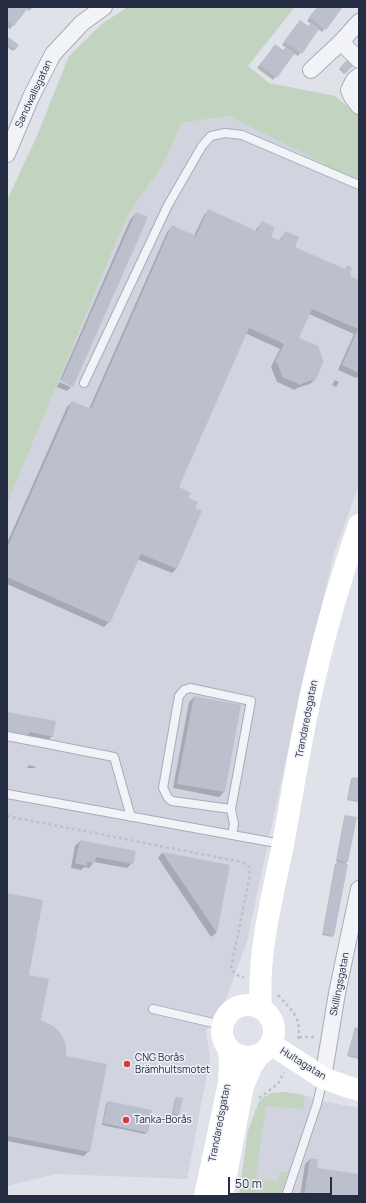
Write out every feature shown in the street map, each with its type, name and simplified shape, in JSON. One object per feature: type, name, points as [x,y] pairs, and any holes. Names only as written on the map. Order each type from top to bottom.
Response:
[{"type":"street","name":"Sandwallsgatan","points":[[7,154],[31,97],[53,54],[82,23],[104,7]]},
{"type":"street","points":[[311,70],[341,42],[359,22]]},
{"type":"street","points":[[341,42],[359,60]]},
{"type":"street","points":[[359,76],[354,80],[349,90],[359,106]]},
{"type":"street","name":"Trandaredsgatan","points":[[206,1196],[229,1083],[230,1050],[223,1039],[222,1025],[228,1014],[237,1007],[253,978],[283,844],[317,665],[334,603],[359,525]]},
{"type":"street","name":"Skillingsgatan","points":[[323,1078],[337,993],[359,890]]},
{"type":"street","name":"Trandaredsgatan","points":[[222,1196],[243,1086],[252,1065],[265,1050],[274,1036],[273,1024],[270,1017],[261,1009],[253,978]]},
{"type":"street","points":[[237,1007],[250,1005],[261,1009]]},
{"type":"street","points":[[230,1050],[237,1055],[246,1058],[265,1050]]},
{"type":"street","name":"Hultagatan","points":[[265,1050],[292,1058],[323,1078],[359,1090]]},
{"type":"lane","points":[[84,383],[168,205],[202,146],[211,136],[225,133],[242,135],[359,185]]},
{"type":"lane","points":[[231,809],[172,801],[168,798],[163,788],[179,696],[184,690],[190,688],[251,701],[231,809],[234,824],[232,835]]},
{"type":"lane","points":[[7,736],[114,758],[131,817]]},
{"type":"lane","points":[[7,794],[283,844]]},
{"type":"lane","points":[[153,1009],[222,1025]]},
{"type":"lane","points":[[286,1196],[315,1110],[323,1078]]},
{"type":"path","points":[[7,816],[242,862],[249,867],[250,875],[231,968],[234,974],[239,976],[268,981],[296,1016],[300,1030],[292,1058],[278,1084],[257,1099]]},
{"type":"shaded area","points":[[229,116],[359,182],[359,485],[334,553],[288,750],[247,941],[227,997],[206,1031],[210,1058],[187,1179],[56,1174],[7,1186],[7,505],[127,216],[163,165],[182,123]]},
{"type":"shaded area","points":[[284,1092],[304,1095],[327,1102],[359,1108],[359,1196],[239,1196],[248,1131],[258,1104],[261,1099],[271,1093]]},
{"type":"green space","points":[[125,7],[295,7],[248,66],[269,83],[335,96],[359,116],[359,182],[229,116],[182,123],[163,165],[127,216],[7,505],[7,200],[36,138],[69,56],[103,23],[125,9]]},
{"type":"green space","points":[[284,1092],[304,1095],[304,1109],[266,1106],[256,1178],[277,1182],[280,1172],[288,1172],[280,1196],[239,1196],[248,1131],[258,1104],[261,1099],[271,1093]]},
{"type":"building","points":[[7,7],[29,7],[14,26],[7,21]]},
{"type":"building","points":[[317,7],[343,7],[326,30],[309,17]]},
{"type":"building","points":[[300,20],[308,26],[311,22],[319,29],[302,54],[284,41]]},
{"type":"building","points":[[7,36],[19,45],[15,50],[7,44]]},
{"type":"building","points":[[275,44],[283,50],[286,47],[295,53],[277,78],[260,65]]},
{"type":"building","points":[[348,59],[354,65],[346,73],[340,67]]},
{"type":"building","points":[[208,209],[257,231],[262,221],[275,227],[271,237],[281,241],[285,231],[299,237],[295,247],[345,269],[347,265],[352,268],[350,276],[359,280],[359,373],[342,365],[358,329],[312,309],[299,338],[318,346],[324,360],[316,380],[315,379],[301,385],[282,377],[277,363],[275,362],[284,344],[249,328],[179,487],[191,493],[188,498],[198,502],[195,508],[202,511],[177,569],[141,554],[110,623],[7,577],[7,548],[72,401],[91,409],[172,225],[196,236]]},
{"type":"building","points":[[136,212],[148,217],[73,387],[61,381]]},
{"type":"building","points":[[194,696],[241,705],[225,792],[177,784]]},
{"type":"building","points":[[7,712],[56,721],[53,737],[29,732],[27,738],[7,734]]},
{"type":"building","points":[[353,777],[359,778],[359,801],[348,799]]},
{"type":"building","points":[[345,815],[357,817],[348,862],[337,860]]},
{"type":"building","points":[[80,840],[136,851],[133,864],[96,857],[95,863],[87,862],[87,866],[75,863]]},
{"type":"building","points":[[162,852],[230,865],[217,933]]},
{"type":"building","points":[[336,862],[348,864],[334,936],[323,933]]},
{"type":"building","points":[[7,893],[43,900],[29,975],[49,979],[41,1020],[55,1027],[63,1037],[66,1046],[66,1056],[107,1064],[90,1152],[7,1136]]},
{"type":"building","points":[[355,1027],[359,1028],[359,1057],[348,1055]]},
{"type":"building","points":[[176,1097],[183,1098],[179,1115],[173,1114]]},
{"type":"building","points":[[108,1101],[152,1110],[148,1133],[103,1123]]},
{"type":"building","points":[[310,1158],[318,1159],[317,1168],[359,1174],[359,1196],[304,1196]]},
{"type":"place","name":"CNG Borås Brämhultsmotet","points":[[127,1064]]},
{"type":"place","name":"Tanka-Borås","points":[[126,1120]]}]
